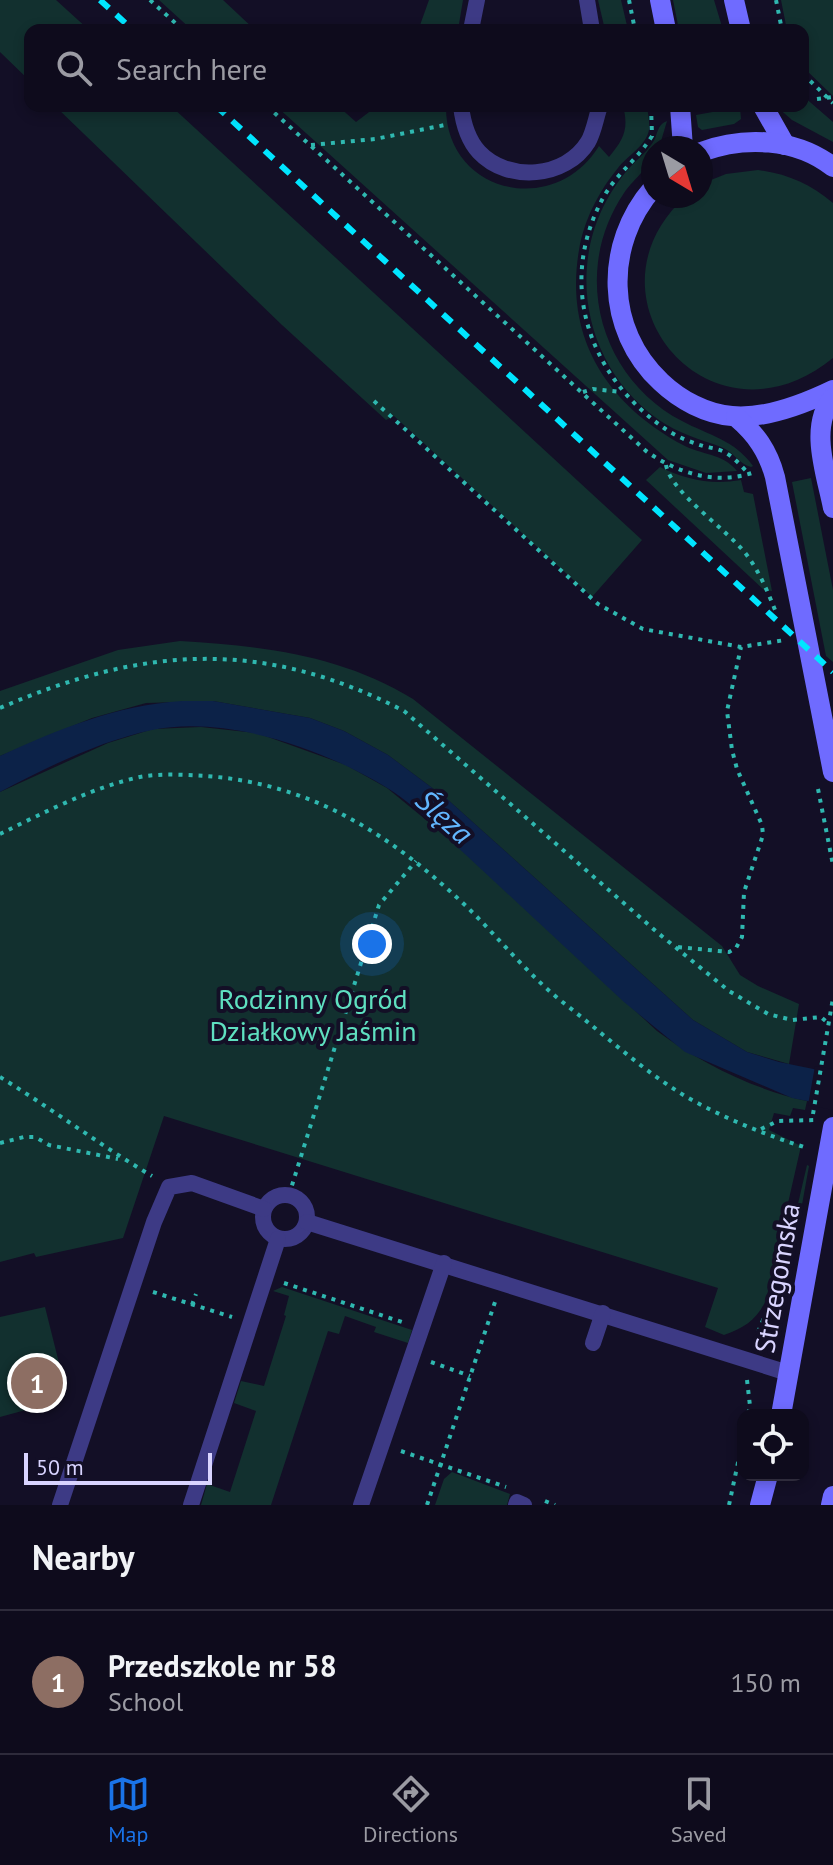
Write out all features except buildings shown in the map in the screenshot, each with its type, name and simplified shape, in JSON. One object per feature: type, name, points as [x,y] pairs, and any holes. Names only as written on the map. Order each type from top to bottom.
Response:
[{"type":"main road","points":[[660,0],[665,24]]},
{"type":"main road","points":[[734,0],[740,24]]},
{"type":"main road","points":[[680,112],[682,136]]},
{"type":"main road","points":[[766,112],[785,145]]},
{"type":"main road","points":[[713,149],[757,141],[785,145],[810,153],[833,167]]},
{"type":"main road","points":[[641,205],[629,222],[616,280],[625,327],[643,363],[669,389],[686,401],[714,413],[736,417],[795,407],[833,390]]},
{"type":"main road","points":[[833,398],[824,411],[821,429],[833,508]]},
{"type":"main road","points":[[736,417],[759,440],[768,454],[775,477],[833,772]]},
{"type":"main road","name":"Strzegomska","points":[[782,1409],[829,1152],[826,1123]]},
{"type":"main road","points":[[760,1505],[766,1481]]},
{"type":"main road","points":[[831,1505],[833,1496]]},
{"type":"lane","points":[[472,24],[477,0]]},
{"type":"lane","points":[[587,0],[591,24]]},
{"type":"lane","points":[[462,114],[480,153],[496,164],[512,170],[553,171],[588,143],[598,112]]},
{"type":"lane","points":[[60,1505],[169,1187],[192,1183],[264,1209]]},
{"type":"lane","points":[[289,1195],[304,1204],[307,1222],[298,1236],[278,1239],[266,1230],[264,1209],[272,1198],[289,1195]]},
{"type":"lane","points":[[307,1222],[788,1373]]},
{"type":"lane","points":[[191,1505],[278,1239]]},
{"type":"lane","points":[[361,1505],[444,1263]]},
{"type":"lane","points":[[593,1343],[603,1313]]},
{"type":"lane","points":[[514,1497],[517,1502],[532,1502]]},
{"type":"path","points":[[150,0],[176,24]]},
{"type":"path","points":[[629,0],[634,24]]},
{"type":"path","points":[[776,0],[781,24]]},
{"type":"path","points":[[809,79],[833,103]]},
{"type":"path","points":[[817,99],[830,97]]},
{"type":"path","points":[[274,112],[646,451],[666,465],[692,475],[749,475]]},
{"type":"path","points":[[311,145],[375,139],[462,114]]},
{"type":"path","points":[[583,392],[593,389],[622,392]]},
{"type":"path","points":[[374,401],[598,604],[643,629],[741,647],[787,639]]},
{"type":"path","points":[[666,465],[678,487],[746,553],[763,580],[775,610],[783,616]]},
{"type":"path","points":[[676,946],[729,952],[736,948],[742,937],[744,892],[763,835],[762,825],[737,769],[727,711],[741,647]]},
{"type":"path","points":[[0,708],[56,685],[117,667],[201,657],[258,662],[312,672],[369,693],[404,711],[729,991],[768,1014],[792,1020],[821,1017],[829,1024]]},
{"type":"path","points":[[0,834],[71,800],[140,777],[185,775],[238,779],[293,794],[369,828],[416,861],[468,908],[547,988],[623,1052],[685,1095],[720,1115],[807,1148]]},
{"type":"path","points":[[289,1195],[379,905],[416,861]]},
{"type":"path","points":[[810,1133],[833,998]]},
{"type":"path","points":[[0,1077],[169,1187]]},
{"type":"path","points":[[760,1129],[778,1121],[826,1123]]},
{"type":"path","points":[[0,1143],[35,1137],[49,1145],[125,1160]]},
{"type":"path","points":[[758,1332],[766,1313],[797,1192]]},
{"type":"path","points":[[265,1276],[422,1329]]},
{"type":"path","points":[[427,1505],[502,1282]]},
{"type":"path","points":[[133,1285],[250,1323]]},
{"type":"path","points":[[192,1305],[196,1294]]},
{"type":"path","points":[[412,1355],[470,1376]]},
{"type":"path","points":[[748,1378],[749,1409]]},
{"type":"path","points":[[380,1443],[441,1464],[514,1497]]},
{"type":"path","points":[[729,1505],[737,1467]]},
{"type":"path","points":[[532,1502],[555,1505]]},
{"type":"green space","points":[[0,0],[56,0],[82,24],[24,24],[24,75],[0,52]]},
{"type":"green space","points":[[159,0],[223,0],[249,24],[185,24]]},
{"type":"green space","points":[[429,0],[463,0],[459,24],[420,24]]},
{"type":"green space","points":[[598,0],[621,0],[627,24],[604,24]]},
{"type":"green space","points":[[673,0],[714,0],[721,24],[678,24]]},
{"type":"green space","points":[[781,0],[833,0],[833,96],[809,73],[809,24],[786,24]]},
{"type":"green space","points":[[809,101],[833,122],[833,142],[783,112],[809,112]]},
{"type":"green space","points":[[61,112],[178,112],[642,540],[592,597],[394,416],[386,420],[282,325]]},
{"type":"green space","points":[[283,112],[345,112],[356,122],[369,112],[447,112],[450,136],[463,159],[482,176],[505,186],[531,188],[556,183],[579,169],[599,146],[609,157],[624,133],[624,112],[648,112],[647,136],[641,136],[640,146],[605,186],[585,228],[576,282],[578,312],[585,340],[597,365],[633,410],[683,445],[719,458],[737,471],[706,473],[668,460]]},
{"type":"green space","points":[[740,112],[741,119],[734,124],[702,130],[698,127],[696,115]]},
{"type":"green space","points":[[667,121],[663,136],[656,136]]},
{"type":"green space","points":[[641,156],[641,173],[614,209],[598,262],[597,286],[606,333],[615,355],[643,393],[682,421],[738,450],[751,467],[725,449],[682,433],[659,420],[631,395],[609,365],[594,332],[587,298],[587,262],[595,227],[611,193]]},
{"type":"green space","points":[[758,170],[779,174],[816,190],[833,203],[833,358],[787,384],[743,389],[703,377],[672,352],[651,318],[645,278],[655,236],[677,208],[713,208],[713,179],[726,174]]},
{"type":"green space","points":[[660,467],[699,480],[741,480],[744,492],[753,494],[772,591],[764,590],[646,480]]},
{"type":"green space","points":[[811,478],[833,590],[833,662],[826,656],[792,482]]},
{"type":"green space","points":[[180,641],[301,655],[358,672],[413,699],[722,946],[740,975],[799,1004],[789,1064],[747,1052],[693,1020],[447,799],[388,755],[344,731],[310,718],[213,701],[146,703],[92,718],[0,756],[0,691],[118,650]]},
{"type":"green space","name":"Rodzinny Ogród Działkowy Jaśmin","points":[[201,727],[257,733],[346,765],[387,788],[459,847],[657,1031],[729,1074],[807,1101],[805,1110],[793,1108],[790,1116],[774,1113],[769,1130],[801,1146],[766,1300],[754,1318],[724,1335],[705,1327],[718,1288],[164,1116],[123,1238],[0,1262],[0,792],[108,743],[153,729]]},
{"type":"green space","points":[[807,1165],[786,1293],[778,1312],[767,1324],[775,1303]]},
{"type":"green space","points":[[282,1287],[412,1330],[408,1343],[374,1332],[376,1327],[345,1316],[339,1334],[328,1331],[271,1505],[201,1505],[207,1484],[230,1492],[256,1411],[234,1403],[241,1381],[264,1386],[286,1316],[289,1296],[273,1291]]},
{"type":"green space","points":[[45,1307],[60,1367],[37,1374],[44,1405],[0,1417],[0,1317]]},
{"type":"green space","points":[[452,1472],[510,1494],[507,1505],[435,1505],[444,1479]]},
{"type":"water","name":"Ślęza","points":[[182,701],[213,701],[310,718],[344,731],[388,755],[447,799],[693,1020],[747,1052],[833,1073],[833,1106],[792,1098],[685,1052],[624,1002],[423,815],[389,789],[332,759],[272,738],[241,731],[181,727],[152,730],[93,748],[0,792],[0,756],[111,713]]},
{"type":"pier","points":[[815,1066],[833,1069],[833,1110],[808,1105]]},
{"type":"railway","points":[[100,0],[126,24]]},
{"type":"railway","points":[[223,112],[833,672]]},
{"type":"place","name":"Przedszkole nr 58","points":[[37,1383]]}]
